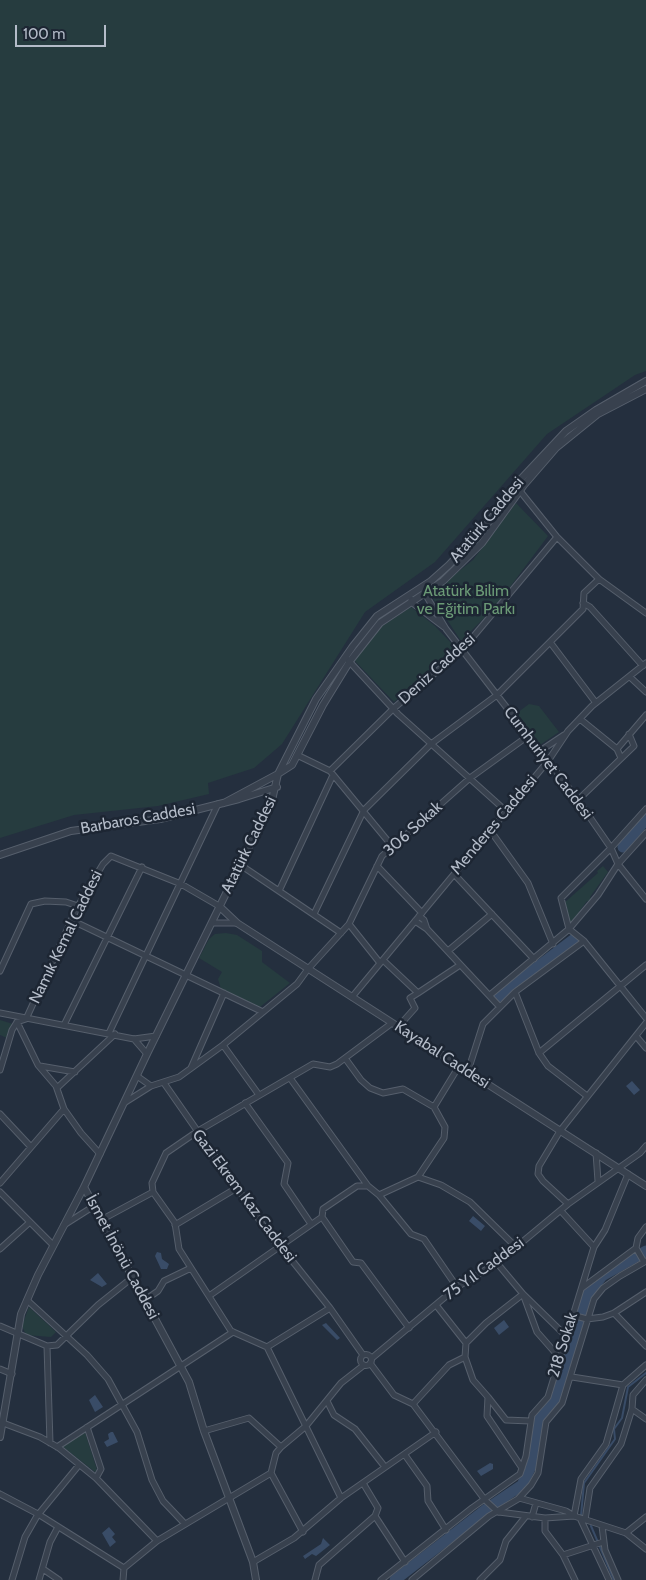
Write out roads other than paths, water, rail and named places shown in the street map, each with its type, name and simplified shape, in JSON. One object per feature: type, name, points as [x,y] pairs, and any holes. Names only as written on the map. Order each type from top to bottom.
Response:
[{"type":"street","name":"Atatürk Caddesi","points":[[221,803],[292,765],[347,659],[380,623],[411,602],[476,538],[519,481],[566,431],[596,410],[646,381]]},
{"type":"street","name":"Atatürk Caddesi","points":[[215,916],[277,787],[278,774],[316,700],[377,616],[411,594],[443,581],[482,543],[520,491],[556,448],[598,414],[646,389]]},
{"type":"street","points":[[520,491],[557,537],[599,579],[646,613]]},
{"type":"street","name":"Deniz Caddesi","points":[[279,891],[332,773],[394,708],[462,650],[557,537]]},
{"type":"street","points":[[314,914],[364,810],[431,744],[497,695],[583,609],[584,593],[599,579]]},
{"type":"street","name":"Cumhuriyet Caddesi","points":[[422,591],[446,629],[578,800],[611,848],[618,864],[646,899]]},
{"type":"street","points":[[411,594],[411,602]]},
{"type":"street","name":"Cumhuriyet Caddesi","points":[[411,602],[446,629]]},
{"type":"street","points":[[583,603],[590,607],[644,665]]},
{"type":"street","points":[[550,642],[596,703]]},
{"type":"street","points":[[347,659],[431,744],[506,811]]},
{"type":"street","name":"Menderes Caddesi","points":[[352,997],[548,762],[568,731],[596,703],[644,665]]},
{"type":"street","points":[[630,677],[646,692]]},
{"type":"street","points":[[617,749],[646,715]]},
{"type":"street","points":[[580,719],[617,749],[621,758]]},
{"type":"street","points":[[540,751],[568,731]]},
{"type":"street","points":[[578,800],[634,746],[629,734]]},
{"type":"street","name":"306 Sokak","points":[[151,1086],[179,1077],[223,1045],[298,984],[308,969],[349,924],[382,856],[470,778],[528,736]]},
{"type":"street","points":[[297,755],[332,773],[392,846]]},
{"type":"street","name":"Barbaros Caddesi","points":[[0,854],[71,831],[160,819],[277,787]]},
{"type":"street","points":[[57,1088],[112,1033],[144,956],[221,803]]},
{"type":"street","points":[[646,809],[611,848],[561,898],[569,929],[584,941],[646,1018]]},
{"type":"street","points":[[490,830],[528,883],[553,944]]},
{"type":"street","points":[[490,995],[569,929],[598,895],[618,864],[646,833]]},
{"type":"street","name":"Namık Kemal Caddesi","points":[[17,1022],[26,1019],[78,906],[103,864],[111,856],[181,884],[219,906]]},
{"type":"street","points":[[240,864],[341,933]]},
{"type":"street","points":[[377,866],[421,914],[427,929]]},
{"type":"street","points":[[64,1025],[105,938],[142,867]]},
{"type":"street","points":[[454,874],[534,959]]},
{"type":"street","points":[[0,971],[31,904],[45,901],[66,902],[78,906]]},
{"type":"street","name":"Kayabal Caddesi","points":[[219,906],[237,923],[646,1186]]},
{"type":"street","points":[[448,951],[492,914]]},
{"type":"street","name":"İsmet İnönü Caddesi","points":[[215,916],[136,1076],[84,1188],[182,1367],[253,1562],[256,1580]]},
{"type":"street","points":[[71,920],[105,938],[263,1012]]},
{"type":"street","points":[[415,921],[427,929],[499,1006]]},
{"type":"street","points":[[212,923],[237,923]]},
{"type":"street","points":[[349,924],[382,962],[418,993]]},
{"type":"street","points":[[468,1071],[483,1024],[499,1006],[584,941]]},
{"type":"street","points":[[539,1053],[646,964]]},
{"type":"street","points":[[341,1498],[267,1347],[234,1332],[179,1249],[175,1225],[153,1192],[152,1183],[166,1153],[259,1094],[313,1064],[330,1067],[345,1058],[395,1025],[415,1008],[410,998],[460,965]]},
{"type":"street","points":[[515,992],[539,1053],[548,1066],[587,1096]]},
{"type":"street","points":[[191,1068],[224,993]]},
{"type":"street","points":[[0,1013],[112,1033],[134,1039],[156,1036]]},
{"type":"street","points":[[17,1022],[39,1066],[57,1088],[64,1109],[81,1133],[100,1154]]},
{"type":"street","points":[[0,1070],[12,1030],[17,1022]]},
{"type":"street","points":[[568,1204],[543,1181],[538,1174],[539,1166],[560,1131],[646,1024]]},
{"type":"street","points":[[636,1036],[646,1048]]},
{"type":"street","points":[[134,1039],[147,1054]]},
{"type":"street","points":[[223,1045],[259,1094]]},
{"type":"street","points":[[345,1058],[361,1080],[370,1088],[383,1093],[403,1089],[434,1107],[445,1127],[444,1138],[418,1177],[379,1195]]},
{"type":"street","points":[[39,1066],[75,1072]]},
{"type":"street","points":[[434,1107],[459,1066]]},
{"type":"street","points":[[124,1104],[151,1086],[136,1076]]},
{"type":"street","points":[[290,1078],[368,1186],[379,1195],[411,1234],[424,1238],[457,1287]]},
{"type":"street","name":"Gazi Ekrem Kaz Caddesi","points":[[164,1083],[192,1127],[198,1131],[274,1241],[330,1308],[363,1355]]},
{"type":"street","points":[[245,1103],[288,1163],[284,1184],[312,1224]]},
{"type":"street","points":[[0,1183],[64,1109]]},
{"type":"street","points":[[0,1114],[31,1147]]},
{"type":"street","name":"75 Yıl Caddesi","points":[[271,1473],[276,1453],[306,1426],[341,1383],[369,1362],[457,1287],[497,1263],[568,1204],[646,1146]]},
{"type":"street","points":[[596,1154],[598,1181]]},
{"type":"street","name":"218 Sokak","points":[[522,1468],[532,1415],[548,1396],[594,1246],[605,1230],[628,1174]]},
{"type":"street","points":[[418,1177],[441,1185],[470,1202],[516,1247]]},
{"type":"street","points":[[368,1186],[357,1186],[323,1209],[322,1217],[353,1262],[361,1263],[409,1328]]},
{"type":"street","points":[[0,1437],[21,1314],[53,1245],[84,1188]]},
{"type":"street","points":[[175,1225],[236,1188]]},
{"type":"street","points":[[0,1192],[53,1245]]},
{"type":"street","points":[[101,1220],[153,1192]]},
{"type":"street","points":[[64,1226],[94,1206]]},
{"type":"street","points":[[561,1211],[594,1246]]},
{"type":"street","points":[[209,1296],[322,1217]]},
{"type":"street","points":[[0,1249],[30,1222]]},
{"type":"street","points":[[582,1289],[636,1248],[638,1238],[646,1227]]},
{"type":"street","points":[[412,1580],[479,1524],[519,1498],[531,1485],[538,1473],[546,1422],[562,1403],[572,1377],[594,1299],[603,1288],[645,1261],[636,1248]]},
{"type":"street","points":[[497,1263],[523,1294],[566,1336]]},
{"type":"street","points":[[145,1300],[158,1291],[164,1281],[191,1268]]},
{"type":"street","points":[[0,1326],[46,1346],[57,1345],[98,1305],[134,1277]]},
{"type":"street","points":[[572,1315],[587,1319],[614,1314],[646,1292]]},
{"type":"street","points":[[523,1294],[486,1323],[466,1343],[465,1357],[473,1380],[506,1420],[530,1421]]},
{"type":"street","points":[[523,1294],[537,1332],[559,1357]]},
{"type":"street","points":[[27,1300],[87,1355],[108,1379],[136,1432],[152,1480],[163,1502],[185,1524]]},
{"type":"street","points":[[436,1305],[466,1343]]},
{"type":"street","points":[[267,1347],[330,1308]]},
{"type":"street","points":[[614,1314],[646,1346]]},
{"type":"street","points":[[57,1447],[121,1403],[182,1367],[234,1332]]},
{"type":"street","points":[[46,1346],[50,1443]]},
{"type":"street","points":[[369,1362],[361,1361],[363,1355],[369,1355],[369,1362],[394,1395],[413,1404],[436,1432],[485,1500],[498,1512],[545,1518],[580,1518]]},
{"type":"street","points":[[413,1404],[449,1365],[465,1357]]},
{"type":"street","points":[[618,1580],[598,1544],[580,1518],[581,1479],[606,1444],[623,1385],[646,1365]]},
{"type":"street","points":[[0,1369],[12,1374]]},
{"type":"street","points":[[572,1377],[623,1385]]},
{"type":"street","points":[[580,1518],[590,1488],[620,1444],[632,1409],[633,1395],[646,1380]]},
{"type":"street","points":[[381,1580],[472,1508],[520,1474],[522,1468],[487,1416],[488,1397]]},
{"type":"street","points":[[327,1400],[334,1415],[355,1429],[385,1467]]},
{"type":"street","points":[[632,1409],[646,1419]]},
{"type":"street","points":[[3,1418],[57,1447],[79,1464],[96,1478],[157,1541]]},
{"type":"street","points":[[204,1431],[249,1418],[281,1447]]},
{"type":"street","points":[[87,1427],[101,1469],[96,1478]]},
{"type":"street","points":[[253,1562],[303,1532],[341,1498],[436,1432]]},
{"type":"street","points":[[405,1455],[427,1486],[428,1501],[446,1530]]},
{"type":"street","points":[[12,1580],[25,1537],[38,1514],[79,1464]]},
{"type":"street","points":[[124,1568],[157,1541],[271,1473],[303,1532]]},
{"type":"street","points":[[315,1580],[319,1565],[375,1516],[378,1508],[363,1483]]},
{"type":"street","points":[[0,1494],[38,1514],[124,1568]]},
{"type":"street","points":[[519,1498],[566,1511],[580,1518],[626,1533],[646,1549]]},
{"type":"street","points":[[532,1517],[536,1502]]},
{"type":"street","points":[[375,1516],[405,1562]]},
{"type":"street","points":[[480,1580],[500,1560],[506,1541],[526,1516]]},
{"type":"street","points":[[626,1533],[646,1517]]},
{"type":"street","points":[[545,1518],[545,1531],[563,1555],[573,1579]]},
{"type":"street","points":[[602,1526],[598,1544],[609,1580]]},
{"type":"street","points":[[39,1580],[50,1542],[58,1527]]},
{"type":"street","points":[[563,1555],[598,1544]]},
{"type":"street","points":[[124,1568],[124,1580]]},
{"type":"street","points":[[43,1569],[58,1580]]},
{"type":"water","points":[[632,1081],[640,1090],[634,1095],[626,1086]]},
{"type":"water","points":[[473,1216],[485,1226],[481,1231],[469,1221]]},
{"type":"water","points":[[157,1252],[161,1253],[162,1259],[169,1264],[167,1269],[161,1269],[155,1256]]},
{"type":"water","points":[[98,1273],[107,1284],[102,1287],[90,1280]]},
{"type":"water","points":[[504,1320],[509,1327],[499,1335],[494,1328]]},
{"type":"water","points":[[326,1323],[340,1338],[337,1340],[322,1325]]},
{"type":"water","points":[[95,1395],[103,1407],[95,1412],[89,1400]]},
{"type":"water","points":[[113,1432],[118,1442],[107,1447],[104,1442],[109,1439],[108,1434]]},
{"type":"water","points":[[490,1463],[493,1464],[493,1469],[481,1476],[477,1471]]},
{"type":"water","points":[[109,1527],[115,1534],[112,1537],[116,1542],[110,1547],[102,1533]]},
{"type":"water","points":[[323,1538],[330,1545],[316,1556],[312,1554],[305,1559],[303,1556],[321,1544]]},
{"type":"waterway","points":[[623,847],[646,819]]},
{"type":"waterway","points":[[498,997],[574,939]]},
{"type":"waterway","points":[[395,1580],[485,1510],[522,1485],[533,1462],[538,1423],[542,1413],[552,1403],[557,1394],[586,1296],[602,1276],[646,1251]]},
{"type":"waterway","points":[[581,1516],[584,1483],[615,1439],[614,1429],[622,1418],[628,1387],[646,1373]]},
{"type":"waterway","points":[[591,1526],[614,1580]]},
{"type":"park label","name":"Atatürk Bilim ve Eğitim Parkı","points":[[466,600]]}]
